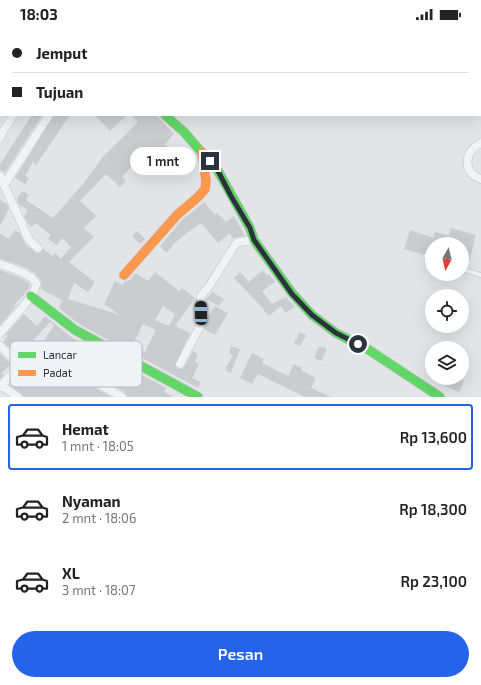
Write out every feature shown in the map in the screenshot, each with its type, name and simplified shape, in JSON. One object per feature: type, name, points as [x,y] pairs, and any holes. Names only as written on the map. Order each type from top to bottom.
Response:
[{"type":"street","points":[[0,137],[12,116]]},
{"type":"street","points":[[4,185],[48,116]]},
{"type":"street","points":[[166,116],[184,132],[218,171],[250,228],[254,240],[292,294],[312,315],[336,333],[369,350],[440,397]]},
{"type":"street","points":[[481,143],[476,145],[468,158],[469,172],[474,177],[481,179]]},
{"type":"street","points":[[124,275],[177,215],[205,189],[206,181],[202,152]]},
{"type":"street","points":[[0,176],[29,240],[38,248]]},
{"type":"street","points":[[180,364],[201,322],[201,296],[210,285],[235,245],[239,242],[254,240]]},
{"type":"street","points":[[0,264],[21,272],[36,283],[36,288],[31,296],[0,333]]},
{"type":"street","points":[[31,296],[75,330],[95,341]]},
{"type":"street","points":[[0,346],[10,355]]},
{"type":"street","points":[[142,366],[198,397]]},
{"type":"street","points":[[10,376],[1,386],[18,397]]},
{"type":"street","points":[[105,387],[122,397]]},
{"type":"lane","points":[[469,271],[481,275]]},
{"type":"building","points":[[31,116],[41,116],[5,173],[0,170],[0,164]]},
{"type":"building","points":[[53,116],[69,116],[36,165],[33,162],[25,176],[29,178],[25,184],[15,178]]},
{"type":"building","points":[[96,116],[126,116],[110,131]]},
{"type":"building","points":[[132,116],[156,116],[174,134],[165,144],[174,154],[160,168],[150,159],[139,171],[133,165],[122,177],[126,181],[120,187],[106,174],[80,201],[96,216],[84,228],[94,237],[69,262],[95,282],[88,292],[74,283],[68,299],[120,315],[104,304],[115,281],[123,285],[124,282],[130,280],[135,273],[148,281],[155,272],[179,291],[182,288],[195,298],[175,326],[190,333],[175,365],[178,369],[183,369],[193,351],[198,354],[195,362],[199,364],[192,378],[201,382],[198,388],[142,358],[142,351],[145,352],[156,330],[143,324],[134,341],[111,341],[79,324],[59,308],[62,300],[41,289],[41,281],[34,272],[22,266],[0,259],[0,234],[9,239],[15,230],[20,233],[25,244],[35,252],[40,253],[43,249],[53,256],[55,253],[61,259],[71,247],[62,238],[57,245],[48,239],[51,235],[35,223],[32,227],[28,224],[24,216],[28,210],[19,205],[17,199],[22,191],[29,195],[26,200],[53,218],[83,184],[102,158],[138,122]],"holes":[[[163,306],[175,314],[169,326],[155,320]]]},
{"type":"building","points":[[0,200],[7,204],[9,209],[0,226]]},
{"type":"building","points":[[204,202],[215,215],[217,213],[226,222],[234,216],[245,236],[233,239],[230,233],[218,243],[201,223],[172,245],[173,246],[166,253],[160,246],[182,220]]},
{"type":"building","points":[[451,228],[476,235],[469,262],[469,237],[433,237],[435,232],[449,236]]},
{"type":"building","points":[[410,230],[430,237],[425,237],[425,253],[422,254],[404,249]]},
{"type":"building","points":[[137,231],[145,239],[140,244],[132,236]]},
{"type":"building","points":[[0,270],[23,279],[30,284],[29,289],[14,305],[16,306],[0,325]]},
{"type":"building","points":[[263,270],[267,276],[269,274],[275,282],[262,291],[272,304],[286,297],[295,307],[285,313],[281,306],[269,316],[234,278],[240,272],[249,282]]},
{"type":"building","points":[[212,292],[224,299],[219,306],[206,299]]},
{"type":"building","points":[[215,306],[228,313],[215,335],[204,329],[206,320]]},
{"type":"building","points":[[24,314],[37,326],[45,316],[71,337],[78,341],[44,341],[54,325],[50,322],[33,341],[10,341],[10,348],[3,342],[8,336],[6,334]]},
{"type":"building","points":[[300,332],[306,335],[300,346],[294,343]]},
{"type":"building","points":[[231,346],[240,349],[231,373],[225,370],[233,355],[229,353]]},
{"type":"building","points":[[319,346],[327,349],[321,361],[314,358]]},
{"type":"building","points":[[0,353],[10,363],[10,365],[2,373],[4,375],[0,379]]},
{"type":"building","points":[[252,353],[264,359],[262,363],[288,376],[294,364],[302,368],[301,370],[316,378],[311,388],[331,397],[305,397],[258,374],[252,384],[240,378]]},
{"type":"building","points":[[142,375],[166,388],[164,392],[173,397],[127,397],[125,392],[116,387],[142,387]]},
{"type":"building","points":[[446,385],[462,385],[459,392]]},
{"type":"building","points":[[13,387],[94,387],[111,397],[23,397],[21,393]]},
{"type":"traffic: fast","points":[[166,116],[184,132],[218,171],[250,228],[254,240],[292,293],[312,315],[336,333],[369,350],[440,397]]},
{"type":"traffic: fast","points":[[31,296],[75,330],[95,341]]},
{"type":"traffic: fast","points":[[142,366],[198,397]]},
{"type":"traffic: slow","points":[[124,275],[177,215],[205,189],[206,181],[202,152]]},
{"type":"route","points":[[210,161],[218,171],[250,228],[254,240],[292,294],[312,315],[336,333],[358,344]]}]
